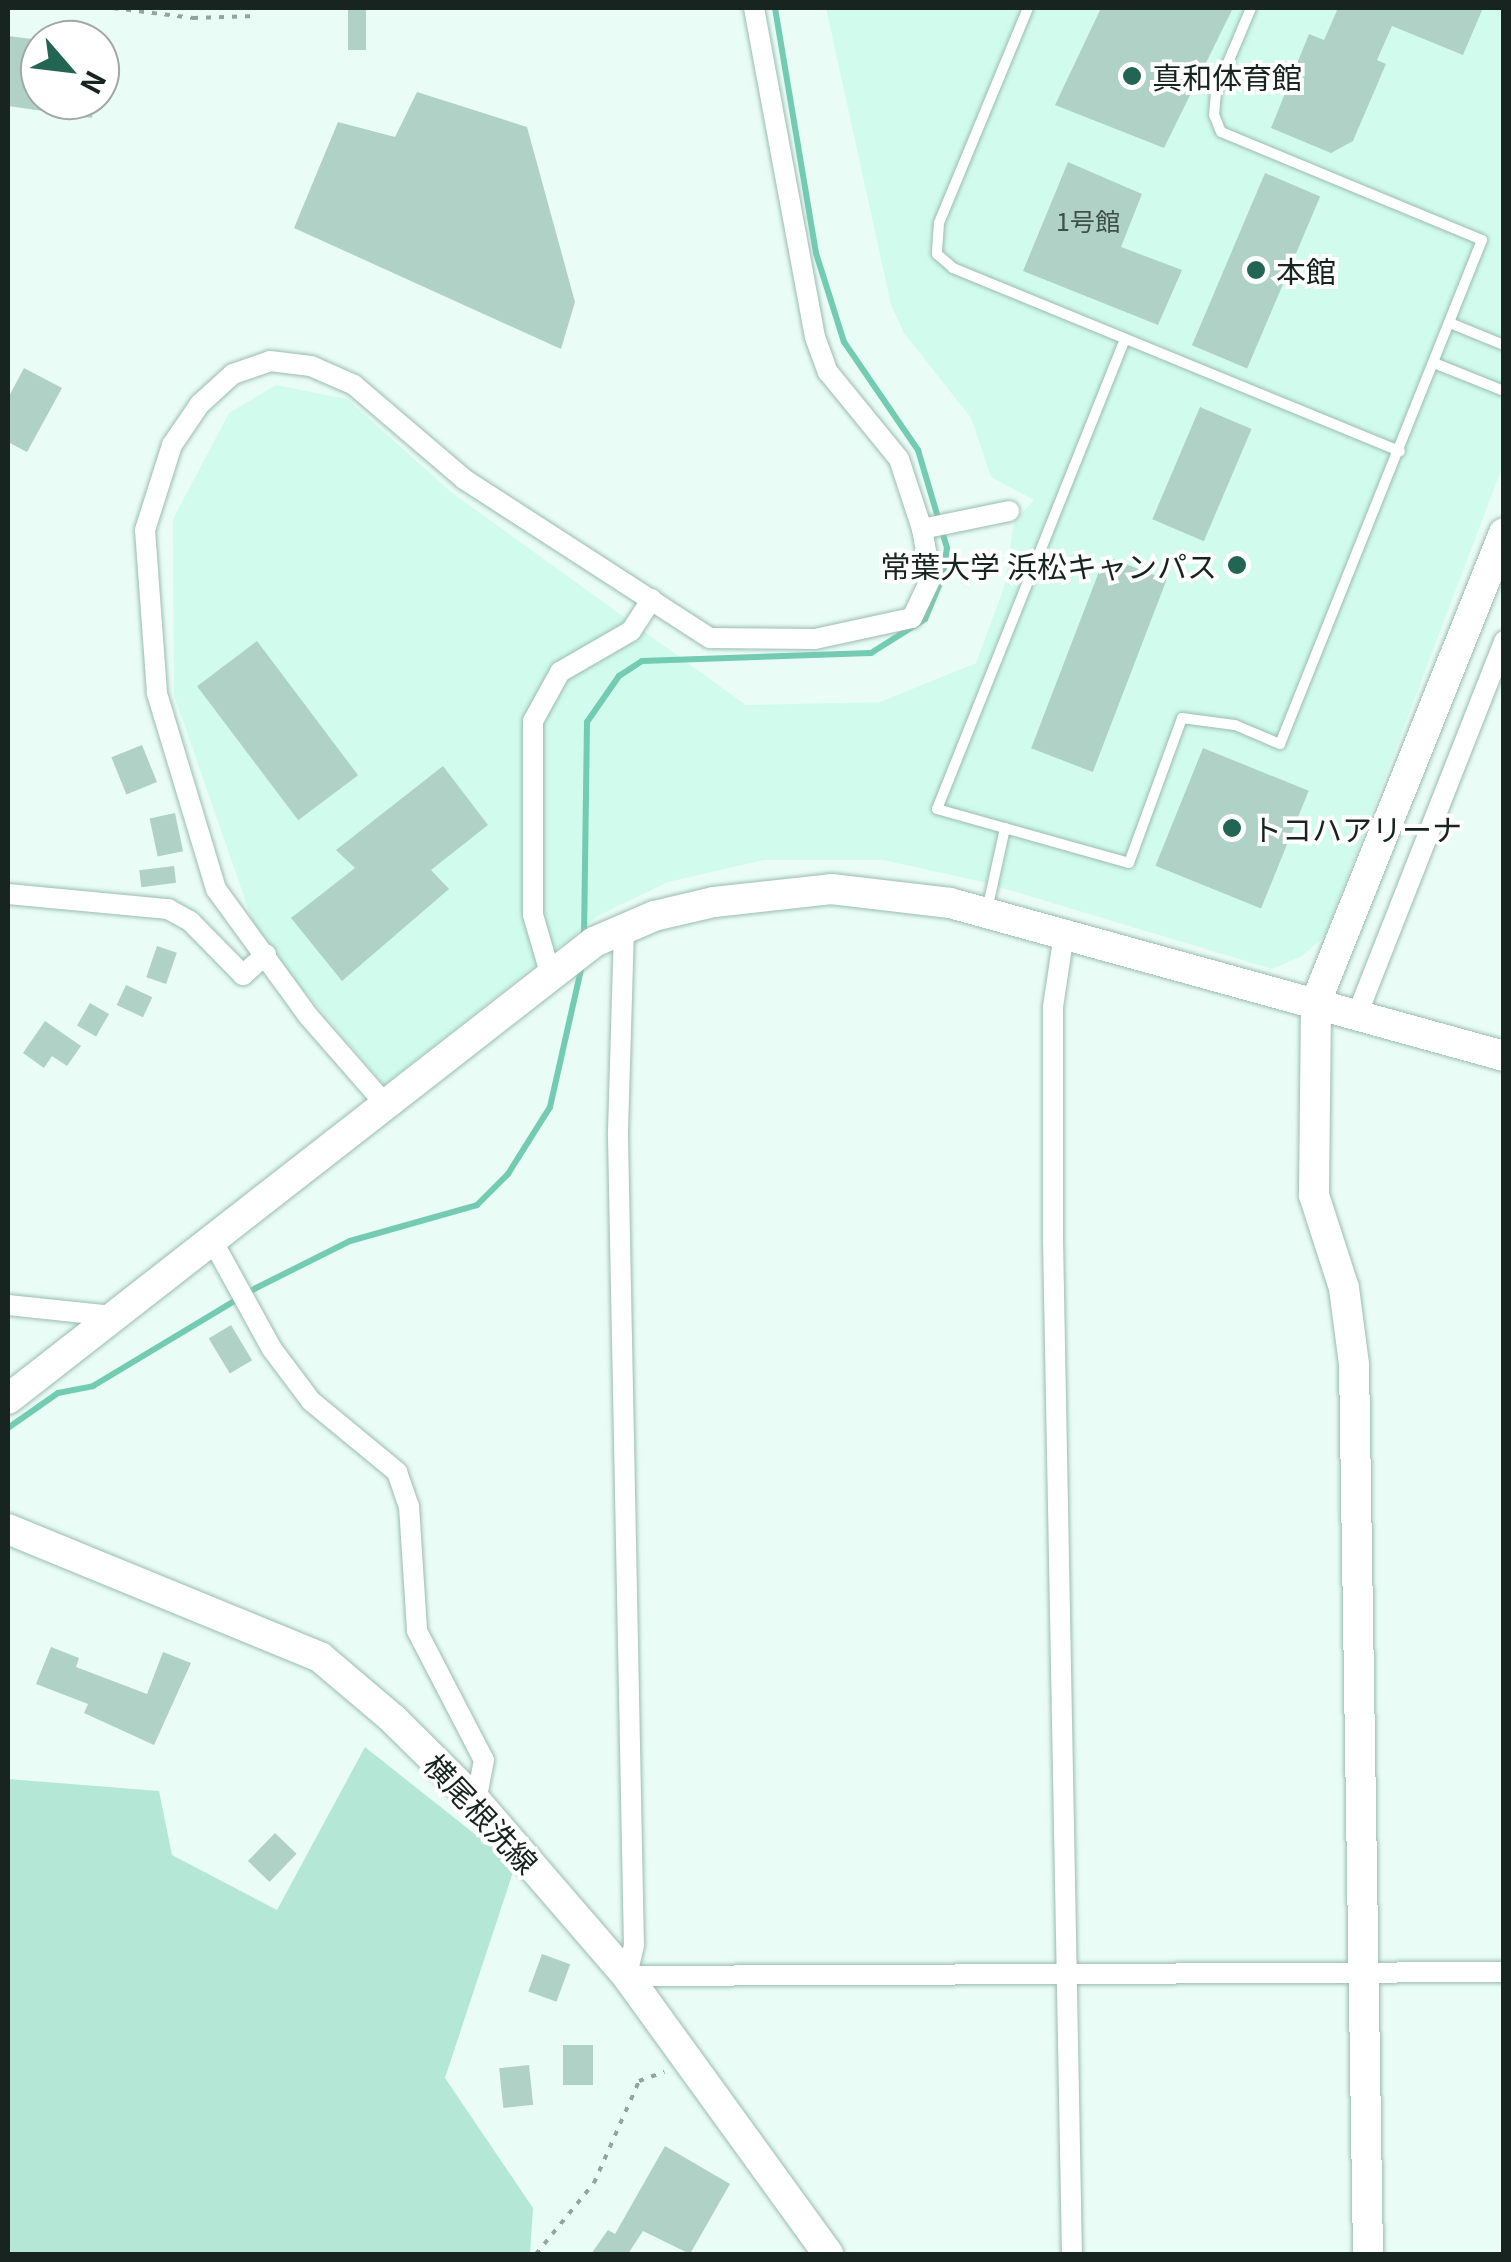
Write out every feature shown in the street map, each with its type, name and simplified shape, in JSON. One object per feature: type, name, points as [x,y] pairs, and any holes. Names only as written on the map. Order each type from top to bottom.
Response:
[{"type":"street","points":[[386,1104],[309,1017],[216,889],[157,693],[144,574],[145,530],[166,458],[200,404],[233,374],[270,361],[311,366],[354,385],[464,479],[710,638],[858,633],[912,618],[926,599],[928,527],[899,459],[828,372],[815,337],[754,8]]},
{"type":"street","points":[[928,527],[972,514],[1009,511]]},
{"type":"street","points":[[1368,2254],[1354,1364],[1344,1288],[1314,1194],[1316,1002],[1504,533]]},
{"type":"street","points":[[550,973],[533,915],[533,721],[560,672],[631,631],[652,599]]},
{"type":"street","points":[[1357,1015],[1504,641]]},
{"type":"street","points":[[8,1398],[550,973],[624,929],[773,891],[889,892],[986,913],[1504,1056]]},
{"type":"street","points":[[8,894],[168,908],[190,920],[243,974],[266,954]]},
{"type":"street","points":[[624,929],[618,1137],[634,1945],[627,1976],[1504,1972]]},
{"type":"street","points":[[1064,934],[1052,1008],[1072,2254]]},
{"type":"street","points":[[212,1240],[272,1349],[311,1402],[397,1472],[410,1506],[417,1630],[440,1685],[484,1760],[484,1788],[476,1802]]},
{"type":"street","points":[[8,1306],[112,1316]]},
{"type":"street","name":"横尾根洗線","points":[[8,1529],[320,1658],[476,1802],[627,1976],[828,2254]]},
{"type":"lane","points":[[1028,8],[939,223],[937,254],[953,268],[1400,450]]},
{"type":"lane","points":[[1125,339],[937,809],[1130,863],[1182,718],[1235,725],[1280,744],[1482,240],[1222,132],[1214,116],[1216,91],[1251,8]]},
{"type":"lane","points":[[1450,323],[1504,345]]},
{"type":"lane","points":[[1434,362],[1504,391]]},
{"type":"lane","points":[[986,913],[1005,828]]},
{"type":"path","points":[[113,8],[193,18],[257,16]]},
{"type":"path","points":[[536,2254],[594,2183],[639,2081],[698,2070]]},
{"type":"shaded area","name":"常葉大学 浜松キャンパス","points":[[826,8],[1503,8],[1503,465],[1325,936],[1302,956],[1272,969],[979,881],[883,860],[764,860],[668,882],[598,916],[384,1085],[258,937],[174,695],[173,519],[229,413],[276,385],[347,399],[451,492],[746,705],[880,702],[976,663],[1004,587],[1014,522],[1034,500],[991,477],[971,418],[904,333],[891,305]]},
{"type":"shaded area","points":[[365,1747],[515,1866],[445,2078],[533,2208],[530,2254],[8,2254],[8,1779],[159,1791],[172,1855],[277,1910]]},
{"type":"building","points":[[348,8],[366,8],[366,50],[348,50]]},
{"type":"building","name":"真和体育館","points":[[1101,8],[1233,8],[1164,148],[1055,105]]},
{"type":"building","points":[[1338,8],[1483,8],[1463,55],[1392,26],[1377,60],[1386,64],[1353,141],[1331,153],[1271,128],[1309,34],[1324,40]]},
{"type":"building","points":[[8,36],[20,38],[20,108],[8,106]]},
{"type":"building","points":[[417,92],[527,127],[575,302],[561,349],[294,228],[338,122],[395,137]]},
{"type":"building","points":[[1068,162],[1142,194],[1121,247],[1182,270],[1158,325],[1023,271]]},
{"type":"building","name":"本館","points":[[1265,173],[1320,196],[1247,369],[1192,345]]},
{"type":"building","points":[[24,368],[62,388],[27,452],[8,442],[8,398]]},
{"type":"building","points":[[1200,407],[1252,429],[1204,541],[1152,519]]},
{"type":"building","points":[[1105,556],[1167,580],[1093,772],[1031,748]]},
{"type":"building","points":[[257,641],[358,775],[298,820],[197,686]]},
{"type":"building","points":[[142,745],[157,782],[126,794],[111,757]]},
{"type":"building","name":"トコハアリーナ","points":[[1203,748],[1309,791],[1261,908],[1155,866]]},
{"type":"building","points":[[443,766],[488,825],[431,870],[449,889],[342,981],[291,918],[355,868],[336,850]]},
{"type":"building","points":[[175,813],[183,851],[158,857],[150,818]]},
{"type":"building","points":[[174,866],[176,883],[141,887],[139,870]]},
{"type":"building","points":[[157,946],[177,953],[166,984],[146,977]]},
{"type":"building","points":[[126,985],[152,997],[143,1017],[117,1005]]},
{"type":"building","points":[[90,1003],[109,1014],[96,1037],[77,1026]]},
{"type":"building","points":[[45,1021],[81,1046],[67,1066],[52,1056],[44,1068],[23,1053]]},
{"type":"building","points":[[231,1325],[252,1360],[230,1374],[209,1338]]},
{"type":"building","points":[[51,1647],[79,1658],[76,1667],[147,1694],[163,1652],[191,1663],[154,1745],[84,1713],[88,1704],[36,1684]]},
{"type":"building","points":[[275,1833],[297,1854],[269,1882],[248,1861]]},
{"type":"building","points":[[542,1954],[570,1964],[557,2002],[528,1992]]},
{"type":"building","points":[[563,2045],[593,2045],[593,2085],[563,2085]]},
{"type":"building","points":[[529,2065],[533,2105],[503,2108],[499,2068]]},
{"type":"building","points":[[665,2146],[730,2184],[690,2254],[643,2231],[628,2254],[591,2254],[608,2230],[615,2234]]},
{"type":"waterway","points":[[584,937],[587,722],[619,676],[642,661],[871,653],[925,619],[943,576],[947,548],[918,450],[844,342],[816,253],[775,8]]},
{"type":"waterway","points":[[8,1428],[58,1393],[93,1386],[256,1288],[350,1241],[477,1205],[508,1174],[550,1107],[582,965]]},
{"type":"place","name":"真和体育館","points":[[1132,76]]},
{"type":"place","name":"本館","points":[[1256,270]]},
{"type":"place","name":"常葉大学 浜松キャンパス","points":[[1237,565]]},
{"type":"place","name":"トコハアリーナ","points":[[1232,828]]}]
